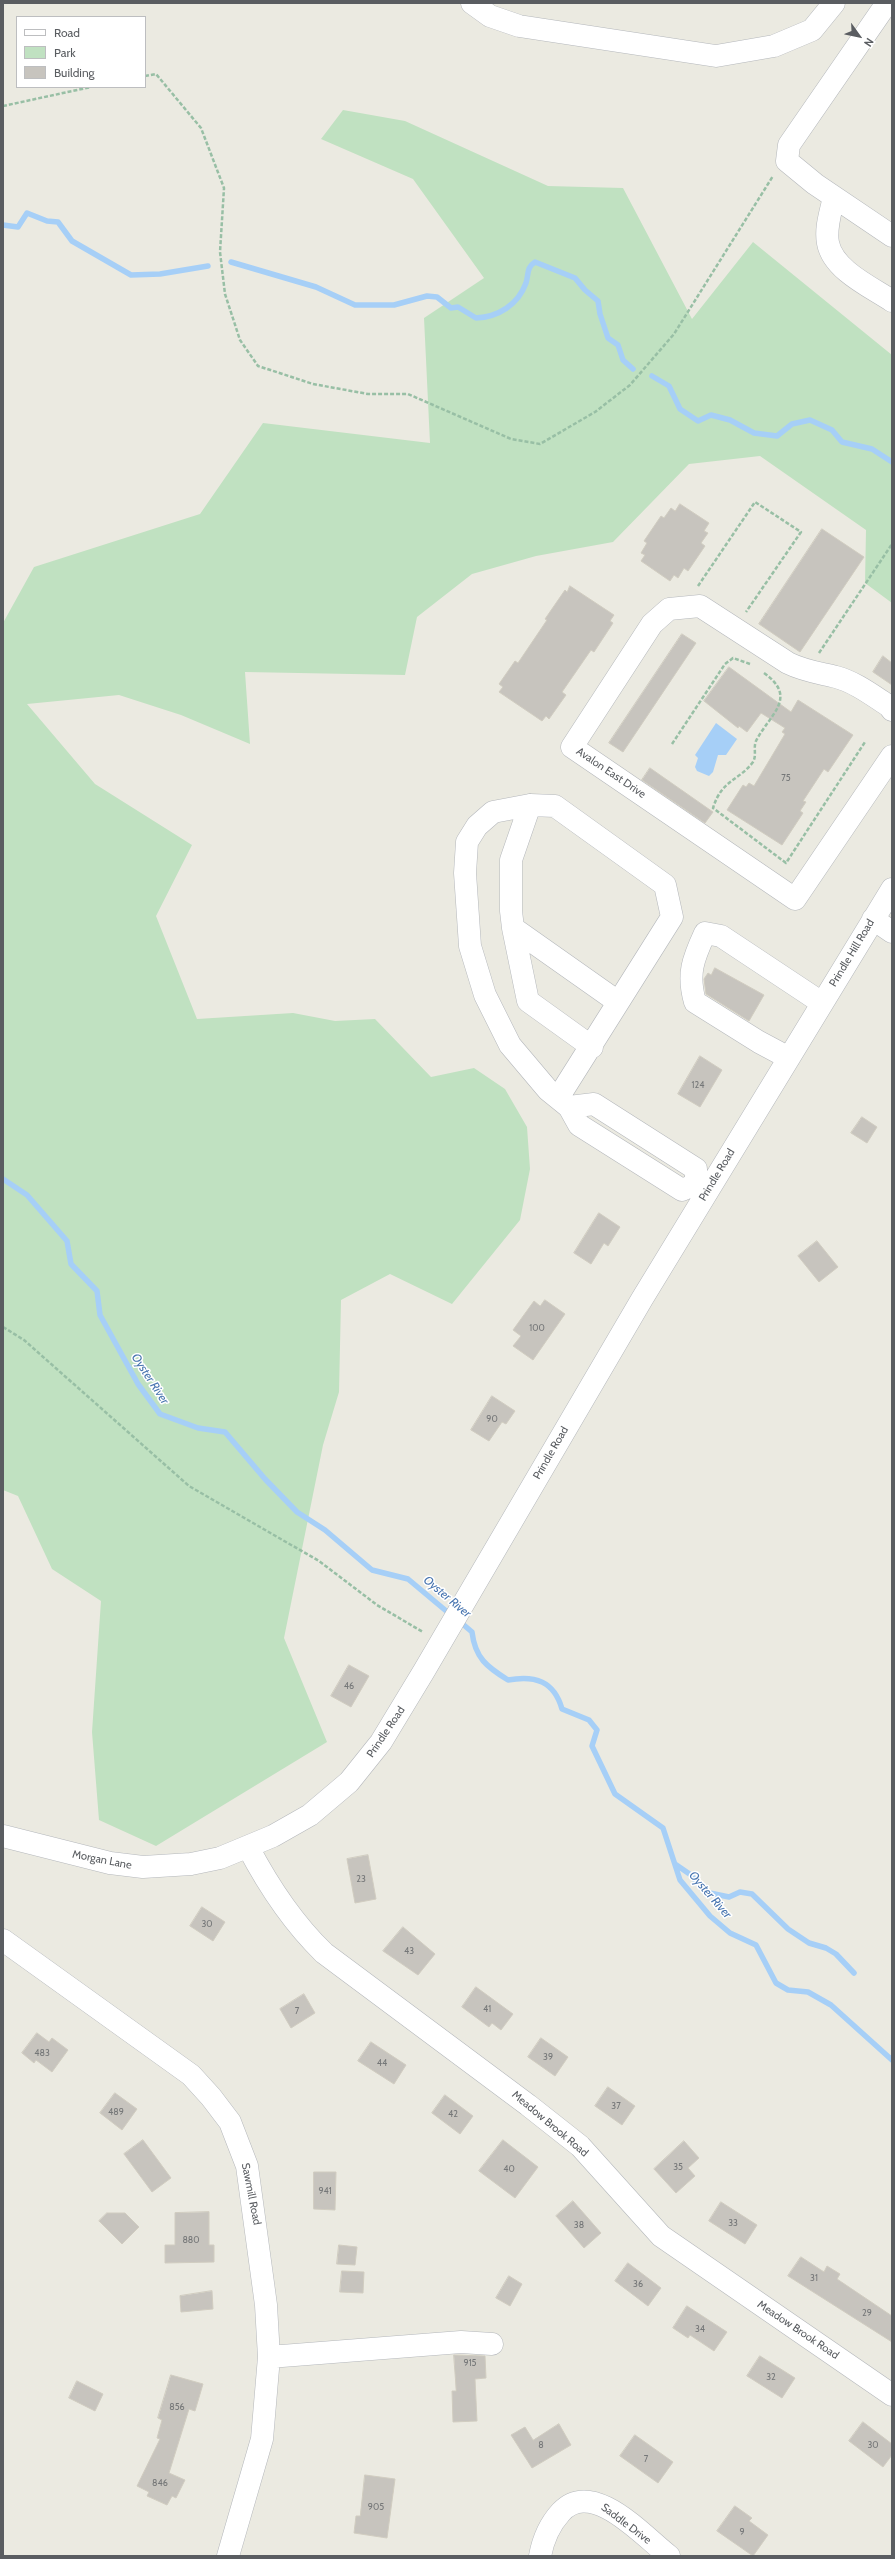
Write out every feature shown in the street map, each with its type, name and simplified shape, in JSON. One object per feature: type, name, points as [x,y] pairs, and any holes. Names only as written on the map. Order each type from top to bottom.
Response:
[{"type":"street","points":[[472,3],[490,16],[519,26],[716,56],[774,46],[812,30],[834,3]]},
{"type":"street","points":[[887,3],[789,145],[787,161],[834,197],[892,236]]},
{"type":"street","points":[[834,197],[829,222],[828,243],[838,264],[892,301]]},
{"type":"street","name":"Avalon East Drive","points":[[892,710],[889,706],[837,677],[801,669],[788,663],[700,606],[679,606],[669,609],[652,624],[572,747],[795,899],[892,756]]},
{"type":"street","points":[[530,805],[511,860],[511,911],[528,1001],[592,1046]]},
{"type":"street","points":[[563,1102],[592,1046],[672,917],[665,885],[555,806],[530,805],[493,812],[477,826],[467,842],[465,873],[470,946],[485,995],[510,1045],[563,1102],[579,1125],[682,1190],[702,1187]]},
{"type":"street","name":"Prindle Hill Road","points":[[817,1011],[892,889]]},
{"type":"street","points":[[873,919],[892,932]]},
{"type":"street","points":[[514,928],[618,1002]]},
{"type":"street","points":[[789,1058],[759,1042],[695,1002],[690,985],[692,959],[705,933],[721,936],[817,1011]]},
{"type":"street","name":"Prindle Road","points":[[248,1848],[310,1815],[349,1782],[381,1742],[443,1639],[702,1187],[789,1058],[817,1011]]},
{"type":"street","name":"Morgan Lane","points":[[3,1836],[110,1863],[143,1867],[191,1864],[220,1858],[248,1848]]},
{"type":"street","name":"Meadow Brook Road","points":[[248,1848],[265,1881],[296,1924],[324,1953],[528,2105],[580,2146],[661,2236],[892,2395]]},
{"type":"street","name":"Sawmill Road","points":[[3,1940],[190,2075],[211,2097],[230,2122],[247,2166],[261,2254],[269,2356],[262,2439],[228,2556]]},
{"type":"street","points":[[269,2356],[461,2342],[492,2344]]},
{"type":"street","name":"Saddle Drive","points":[[540,2556],[546,2535],[554,2520],[565,2508],[585,2500],[606,2506],[669,2556]]},
{"type":"path","points":[[146,76],[156,74],[201,128],[224,188],[220,252],[225,294],[240,340],[258,366],[313,384],[368,394],[408,394],[511,438],[540,444],[595,412],[630,385],[674,334],[769,181],[787,161]]},
{"type":"path","points":[[3,106],[86,88]]},
{"type":"path","points":[[698,587],[755,502],[801,532],[744,615]]},
{"type":"path","points":[[816,656],[892,544]]},
{"type":"path","points":[[672,744],[730,659],[735,659],[754,667]]},
{"type":"path","points":[[758,670],[778,686],[781,695],[780,704],[756,741],[753,762],[726,785],[717,796],[712,808],[786,863],[865,742]]},
{"type":"path","points":[[3,1327],[24,1340],[189,1486],[319,1561],[377,1605],[443,1639]]},
{"type":"green space","points":[[343,110],[405,121],[548,186],[623,188],[692,319],[753,242],[892,355],[892,603],[865,583],[866,530],[760,456],[689,464],[613,542],[536,556],[472,574],[417,617],[405,675],[245,672],[250,744],[181,715],[119,695],[27,704],[95,784],[192,845],[156,916],[197,1019],[293,1013],[335,1021],[375,1019],[431,1077],[474,1068],[505,1089],[527,1127],[530,1169],[520,1220],[452,1304],[390,1274],[341,1300],[339,1392],[323,1445],[284,1638],[327,1742],[156,1846],[99,1820],[92,1732],[101,1601],[52,1569],[18,1496],[3,1490],[3,623],[34,567],[200,514],[263,423],[430,443],[424,318],[484,278],[413,179],[321,139]]},
{"type":"water","points":[[716,723],[737,739],[726,755],[718,755],[713,772],[709,776],[697,771],[695,767],[698,758],[695,755]]},
{"type":"building","points":[[680,504],[709,523],[704,531],[708,533],[701,543],[705,546],[688,571],[684,568],[678,578],[674,575],[670,581],[641,561],[645,555],[641,553],[647,543],[644,541],[661,516],[664,518],[671,508],[675,511]]},
{"type":"building","points":[[822,529],[864,557],[800,652],[759,624]]},
{"type":"building","points":[[570,586],[614,615],[610,621],[613,623],[594,652],[591,650],[562,692],[566,695],[549,719],[546,716],[542,721],[499,692],[503,687],[499,684],[515,661],[518,663],[547,620],[545,619],[565,590],[567,592]]},
{"type":"building","points":[[682,634],[696,643],[623,752],[609,743]]},
{"type":"building","points":[[883,656],[892,663],[892,685],[873,672]]},
{"type":"building","points":[[729,667],[791,712],[798,700],[853,735],[828,772],[824,769],[803,801],[806,802],[800,811],[803,813],[782,845],[727,810],[743,785],[746,787],[749,783],[754,786],[785,734],[782,732],[785,728],[761,713],[747,732],[739,726],[738,728],[704,701]]},
{"type":"building","points":[[650,768],[713,812],[705,823],[642,780]]},
{"type":"building","points":[[715,968],[764,995],[749,1021],[706,994],[704,979],[708,973],[711,975]]},
{"type":"building","points":[[700,1056],[722,1070],[700,1107],[678,1094]]},
{"type":"building","points":[[862,1117],[877,1127],[867,1143],[851,1133]]},
{"type":"building","points":[[599,1213],[620,1227],[608,1246],[604,1243],[591,1264],[574,1253]]},
{"type":"building","points":[[817,1241],[838,1267],[819,1282],[798,1256]]},
{"type":"building","points":[[545,1300],[565,1314],[533,1360],[513,1346],[521,1336],[513,1330],[534,1301],[540,1306]]},
{"type":"building","points":[[492,1396],[515,1411],[506,1424],[502,1422],[489,1441],[471,1430]]},
{"type":"building","points":[[349,1665],[369,1676],[351,1707],[331,1696]]},
{"type":"building","points":[[368,1855],[376,1899],[355,1903],[347,1859]]},
{"type":"building","points":[[202,1907],[225,1922],[213,1941],[190,1926]]},
{"type":"building","points":[[403,1927],[435,1954],[418,1975],[383,1951]]},
{"type":"building","points":[[476,1987],[513,2014],[501,2030],[492,2023],[489,2027],[462,2007]]},
{"type":"building","points":[[304,1994],[315,2013],[291,2028],[280,2009]]},
{"type":"building","points":[[37,2033],[49,2042],[52,2038],[68,2050],[52,2072],[36,2060],[34,2063],[22,2053]]},
{"type":"building","points":[[541,2038],[568,2057],[555,2076],[528,2057]]},
{"type":"building","points":[[371,2042],[406,2065],[394,2084],[358,2061]]},
{"type":"building","points":[[608,2087],[635,2106],[622,2125],[595,2106]]},
{"type":"building","points":[[115,2093],[137,2109],[122,2130],[100,2113]]},
{"type":"building","points":[[445,2095],[473,2116],[460,2134],[432,2113]]},
{"type":"building","points":[[143,2140],[171,2178],[152,2192],[124,2154]]},
{"type":"building","points":[[503,2140],[538,2167],[515,2198],[479,2171]]},
{"type":"building","points":[[684,2141],[699,2158],[688,2168],[695,2176],[676,2193],[654,2169]]},
{"type":"building","points":[[314,2172],[336,2172],[335,2210],[314,2209]]},
{"type":"building","points":[[573,2201],[601,2233],[584,2248],[556,2216]]},
{"type":"building","points":[[721,2202],[757,2225],[745,2244],[709,2221]]},
{"type":"building","points":[[209,2212],[209,2245],[214,2245],[214,2262],[165,2263],[165,2245],[175,2245],[175,2213]]},
{"type":"building","points":[[107,2213],[125,2213],[139,2227],[122,2244],[99,2221]]},
{"type":"building","points":[[339,2245],[357,2247],[355,2265],[337,2264]]},
{"type":"building","points":[[801,2257],[824,2272],[827,2266],[840,2274],[837,2279],[892,2316],[892,2342],[788,2276]]},
{"type":"building","points":[[628,2263],[661,2288],[648,2306],[615,2281]]},
{"type":"building","points":[[342,2271],[364,2272],[363,2293],[340,2292]]},
{"type":"building","points":[[509,2276],[522,2284],[510,2306],[496,2298]]},
{"type":"building","points":[[212,2291],[213,2309],[181,2312],[180,2296]]},
{"type":"building","points":[[687,2306],[727,2332],[714,2351],[690,2335],[688,2338],[673,2328]]},
{"type":"building","points":[[454,2355],[485,2356],[486,2378],[475,2379],[477,2421],[453,2422],[452,2391],[456,2391]]},
{"type":"building","points":[[760,2356],[795,2378],[782,2398],[747,2376]]},
{"type":"building","points":[[171,2375],[203,2384],[195,2411],[189,2409],[169,2473],[185,2480],[176,2498],[172,2496],[167,2505],[147,2496],[149,2492],[137,2486],[160,2439],[157,2438],[162,2420],[158,2418]]},
{"type":"building","points":[[77,2381],[103,2394],[95,2411],[69,2398]]},
{"type":"building","points":[[863,2422],[892,2444],[892,2455],[883,2467],[849,2441]]},
{"type":"building","points":[[559,2424],[571,2445],[532,2468],[511,2435],[525,2427],[533,2440]]},
{"type":"building","points":[[635,2435],[673,2462],[658,2483],[620,2456]]},
{"type":"building","points":[[365,2475],[395,2479],[387,2538],[354,2533],[356,2516],[360,2516]]},
{"type":"building","points":[[735,2506],[752,2518],[749,2521],[768,2535],[753,2556],[717,2531]]},
{"type":"waterway","points":[[3,225],[18,227],[27,213],[47,221],[58,222],[72,241],[131,275],[160,274],[208,266]]},
{"type":"waterway","points":[[231,262],[316,287],[355,305],[394,305],[427,296],[437,297],[451,308],[458,307],[476,318],[499,312],[518,298],[526,283],[529,269],[535,262],[575,278],[585,290],[598,301],[600,314],[608,338],[618,345],[623,360],[633,369]]},
{"type":"waterway","points":[[652,376],[669,386],[680,409],[698,421],[711,415],[730,420],[754,433],[777,436],[792,424],[810,420],[832,430],[842,442],[872,449],[892,462]]},
{"type":"waterway","name":"Oyster River","points":[[3,1179],[27,1195],[67,1241],[71,1264],[97,1291],[100,1315],[138,1384],[160,1414],[198,1428],[225,1432],[265,1479],[297,1512],[325,1530],[372,1570],[408,1579],[451,1615]]},
{"type":"waterway","name":"Oyster River","points":[[458,1620],[472,1632],[479,1655],[494,1671],[508,1680],[527,1678],[542,1682],[549,1686],[554,1692],[562,1709],[589,1720],[597,1730],[592,1746],[615,1794],[663,1828],[680,1880],[710,1916],[730,1933],[756,1945],[776,1983],[788,1990],[808,1992],[831,2005],[892,2060]]},
{"type":"waterway","points":[[675,1864],[691,1875],[705,1892],[729,1897],[740,1892],[752,1894],[788,1929],[809,1943],[826,1948],[836,1954],[854,1973]]}]
